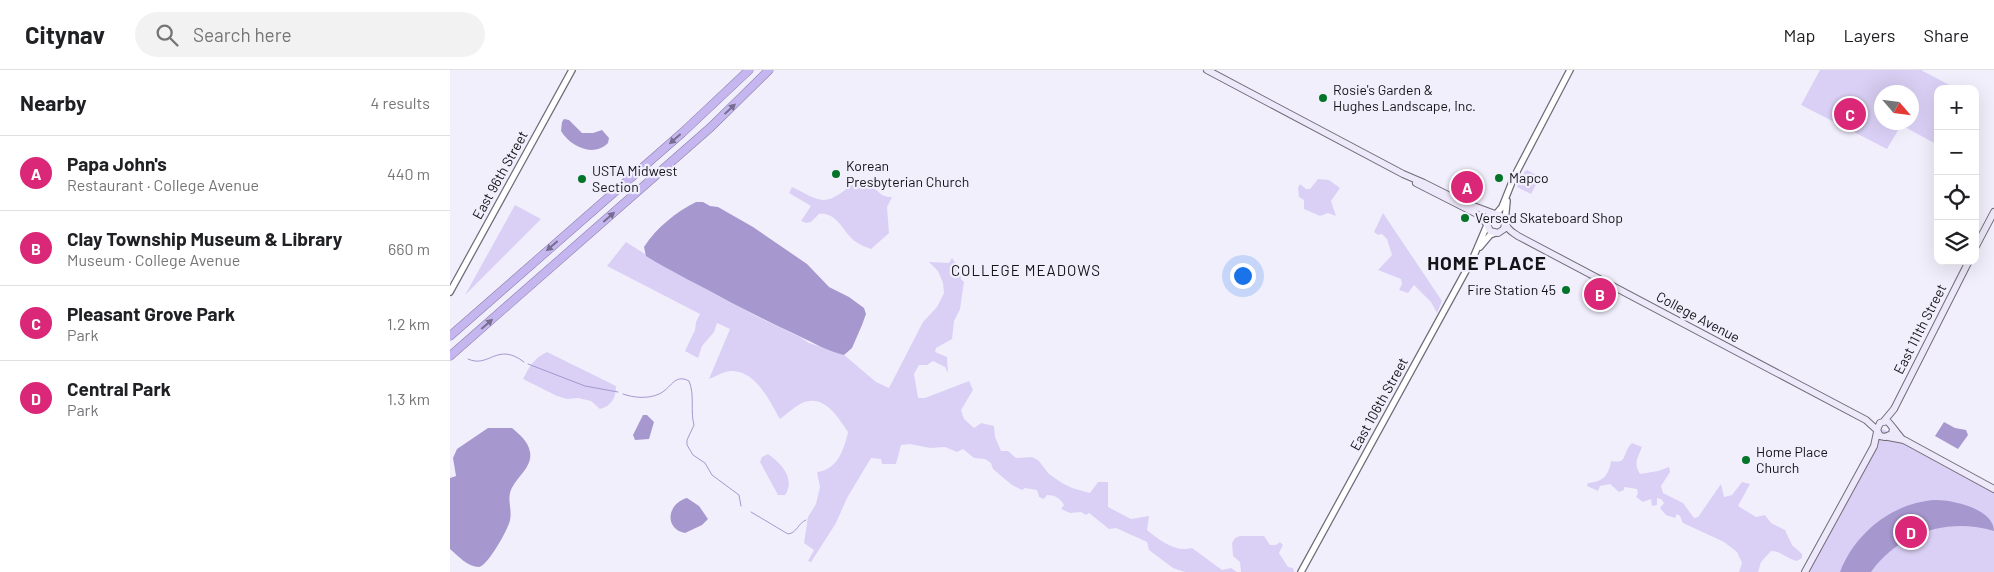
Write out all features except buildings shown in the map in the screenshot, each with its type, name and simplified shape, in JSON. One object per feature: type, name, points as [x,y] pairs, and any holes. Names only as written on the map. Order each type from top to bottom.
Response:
[{"type":"highway","points":[[450,336],[682,133],[748,70]]},
{"type":"highway","points":[[450,356],[711,127],[769,70]]},
{"type":"main road","points":[[1207,70],[1403,174],[1466,204],[1502,216],[1505,222],[1504,229],[1496,233],[1490,231],[1479,215],[1446,200],[1404,177],[1403,174]]},
{"type":"main road","points":[[1979,240],[1994,212]]},
{"type":"main road","points":[[1487,224],[1489,217],[1495,214]]},
{"type":"main road","name":"College Avenue","points":[[1505,222],[1511,231],[1518,236],[1866,420],[1877,431]]},
{"type":"main road","name":"College Avenue","points":[[1496,233],[1518,236]]},
{"type":"main road","name":"East 111th Street","points":[[1883,422],[1894,409],[1967,265]]},
{"type":"main road","name":"East 111th Street","points":[[1893,427],[1894,409]]},
{"type":"main road","name":"College Avenue","points":[[1866,420],[1883,422]]},
{"type":"main road","points":[[1805,572],[1874,446],[1878,425],[1883,422],[1889,422],[1904,440]]},
{"type":"main road","points":[[1874,446],[1892,434],[1893,427]]},
{"type":"main road","points":[[1877,431],[1880,436],[1904,440],[1994,488]]},
{"type":"street","name":"East 96th Street","points":[[450,292],[572,70]]},
{"type":"street","points":[[1495,214],[1501,209],[1514,177],[1570,70]]},
{"type":"street","points":[[1505,222],[1506,199]]},
{"type":"street","name":"East 106th Street","points":[[1301,572],[1478,248],[1487,224]]},
{"type":"street","name":"East 106th Street","points":[[1478,248],[1487,237],[1496,233]]},
{"type":"shaded area","points":[[1820,70],[1921,70],[1949,85],[1934,85],[1934,143],[1910,130],[1919,130],[1919,85],[1874,85],[1874,130],[1898,130],[1887,149],[1801,105]]},
{"type":"shaded area","points":[[564,119],[569,120],[582,133],[593,133],[602,130],[609,138],[608,143],[596,150],[589,150],[576,145],[561,131]]},
{"type":"shaded area","points":[[1527,170],[1540,177],[1531,194],[1517,187]]},
{"type":"shaded area","points":[[865,178],[880,194],[892,197],[887,207],[889,233],[871,249],[856,242],[831,216],[819,214],[811,222],[801,221],[811,206],[789,193],[792,187],[813,198],[830,199],[854,182]]},
{"type":"shaded area","points":[[1318,179],[1329,180],[1340,188],[1331,201],[1336,216],[1328,213],[1320,216],[1304,209],[1304,200],[1299,197],[1298,188],[1300,184],[1306,189],[1310,189]]},
{"type":"shaded area","points":[[696,202],[703,202],[710,206],[718,207],[753,227],[807,264],[829,287],[849,297],[864,308],[866,314],[852,348],[844,355],[821,347],[773,324],[646,256],[644,247],[654,233],[674,216]]},
{"type":"shaded area","points":[[515,205],[541,219],[465,295]]},
{"type":"shaded area","points":[[1383,213],[1442,301],[1437,313],[1431,302],[1414,285],[1408,293],[1399,290],[1402,284],[1401,279],[1378,270],[1392,255],[1387,239],[1382,234],[1378,235],[1374,232]]},
{"type":"shaded area","points":[[626,242],[672,271],[758,317],[809,343],[843,354],[876,382],[889,388],[923,322],[937,307],[944,293],[943,283],[938,271],[929,262],[949,263],[952,258],[960,269],[961,279],[964,282],[960,309],[954,321],[952,339],[936,348],[935,352],[947,357],[948,373],[945,367],[933,361],[927,365],[919,365],[914,374],[918,398],[925,398],[969,381],[973,390],[961,410],[964,419],[974,428],[981,423],[994,426],[995,437],[1001,451],[1008,451],[1016,458],[1032,457],[1038,460],[1049,474],[1072,488],[1090,493],[1098,482],[1108,482],[1108,507],[1131,519],[1149,516],[1147,530],[1162,541],[1180,549],[1192,548],[1222,570],[1231,568],[1237,572],[1185,572],[1173,568],[1149,550],[1147,542],[1116,528],[1109,529],[1089,513],[1086,515],[1081,512],[1070,513],[1061,509],[1064,505],[1055,496],[1047,495],[1044,499],[1039,497],[1037,490],[1025,488],[1022,490],[1012,485],[993,469],[991,463],[985,459],[974,458],[963,449],[957,452],[945,447],[930,448],[910,444],[901,445],[896,464],[882,464],[881,459],[871,458],[847,498],[836,523],[811,562],[808,561],[814,550],[804,543],[808,517],[816,504],[820,487],[817,472],[835,463],[842,452],[848,432],[829,408],[817,401],[802,403],[780,419],[767,396],[755,381],[748,376],[740,372],[731,371],[709,379],[730,329],[717,323],[714,332],[702,346],[698,358],[685,351],[700,314],[607,266]]},
{"type":"shaded area","points":[[547,352],[616,386],[614,397],[608,406],[600,409],[591,401],[578,398],[567,399],[557,396],[523,379],[532,363]]},
{"type":"shaded area","points":[[643,415],[647,415],[654,422],[649,439],[635,440],[633,435]]},
{"type":"shaded area","points":[[1944,422],[1955,428],[1966,430],[1968,435],[1958,449],[1935,436]]},
{"type":"shaded area","points":[[488,428],[512,428],[526,441],[530,458],[529,463],[510,493],[510,517],[506,531],[487,561],[479,567],[475,567],[450,549],[450,478],[456,476],[453,458],[457,449]]},
{"type":"shaded area","points":[[1883,429],[1994,492],[1994,572],[1806,572]]},
{"type":"shaded area","points":[[1632,443],[1642,447],[1637,464],[1640,474],[1669,467],[1670,472],[1661,486],[1663,493],[1683,503],[1694,518],[1698,517],[1721,484],[1724,497],[1732,495],[1742,482],[1750,484],[1738,506],[1756,517],[1765,515],[1771,523],[1785,530],[1792,545],[1802,554],[1802,558],[1797,561],[1778,552],[1771,551],[1761,562],[1758,572],[1739,572],[1742,563],[1737,552],[1724,542],[1683,523],[1677,514],[1675,518],[1666,515],[1660,508],[1664,503],[1661,499],[1657,498],[1657,505],[1652,506],[1651,499],[1643,502],[1636,497],[1637,489],[1624,487],[1624,490],[1619,492],[1610,484],[1600,486],[1598,491],[1587,486],[1588,483],[1598,481],[1607,474],[1611,461],[1623,460]]},
{"type":"shaded area","points":[[768,454],[786,472],[789,483],[785,495],[778,495],[760,462],[762,457]]},
{"type":"shaded area","points":[[687,498],[699,506],[708,519],[702,525],[685,533],[673,526],[671,516],[672,510],[676,505]]},
{"type":"shaded area","points":[[1936,500],[1971,507],[1987,517],[1992,523],[1994,531],[1977,527],[1959,526],[1926,532],[1910,538],[1896,547],[1882,558],[1871,572],[1840,572],[1855,545],[1878,522],[1891,513],[1905,507],[1920,502]]},
{"type":"shaded area","points":[[1240,536],[1264,536],[1270,545],[1276,545],[1280,542],[1283,545],[1279,553],[1288,567],[1293,568],[1294,572],[1241,572],[1240,562],[1233,556],[1232,543],[1235,538]]},
{"type":"waterway","points":[[468,359],[482,361],[500,354],[507,354],[515,356],[524,362]]},
{"type":"waterway","points":[[528,364],[585,386],[618,392]]},
{"type":"waterway","points":[[623,394],[636,397],[650,397],[663,392],[676,380],[684,379],[689,381],[692,392],[694,425],[687,440],[687,445],[693,455],[705,463],[712,475],[739,495],[741,506]]},
{"type":"waterway","points":[[751,512],[788,534],[806,520]]},
{"type":"place","name":"Rosie's Garden & Hughes Landscape, Inc.","points":[[1323,98]]},
{"type":"place","name":"Pleasant Grove Park","points":[[1850,114]]},
{"type":"place","name":"Korean Presbyterian Church","points":[[836,174]]},
{"type":"place","name":"Mapco","points":[[1499,178]]},
{"type":"place","name":"USTA Midwest Section","points":[[582,179]]},
{"type":"place","name":"Papa John's","points":[[1467,187]]},
{"type":"place","name":"Versed Skateboard Shop","points":[[1465,218]]},
{"type":"place","name":"Fire Station 45","points":[[1566,290]]},
{"type":"place","name":"Clay Township Museum & Library","points":[[1600,294]]},
{"type":"place","name":"Home Place Church","points":[[1746,460]]},
{"type":"place","name":"Central Park","points":[[1911,532]]},
{"type":"district","name":"HOME PLACE","points":[[1487,263]]},
{"type":"district","name":"COLLEGE MEADOWS","points":[[1026,271]]}]
